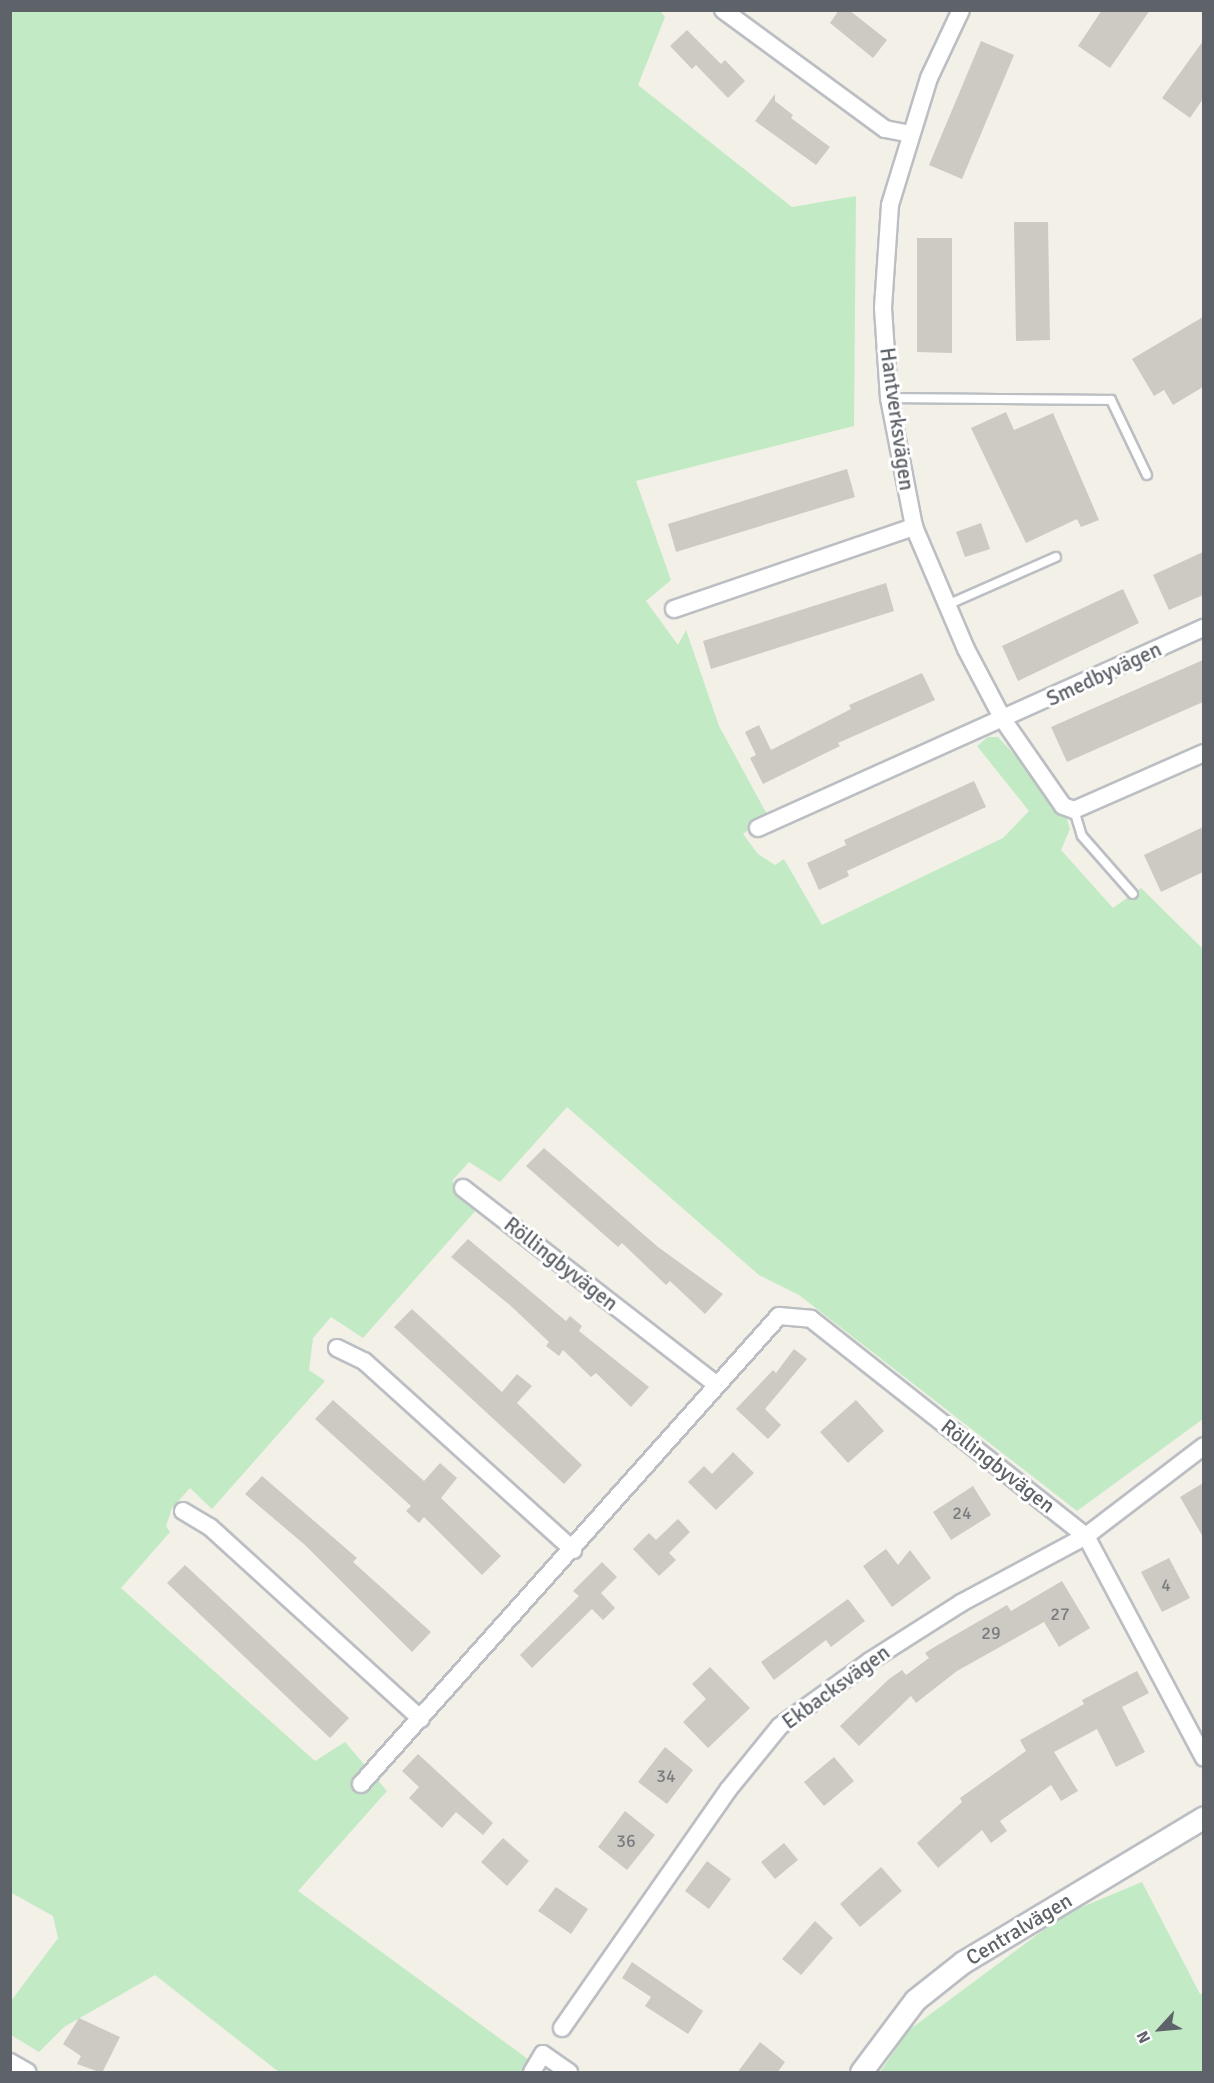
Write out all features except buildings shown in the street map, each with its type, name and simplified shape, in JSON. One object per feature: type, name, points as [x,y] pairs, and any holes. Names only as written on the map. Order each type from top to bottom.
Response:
[{"type":"street","points":[[723,10],[885,129],[910,134]]},
{"type":"street","name":"Hantverksvägen","points":[[962,10],[928,78],[890,205],[883,308],[890,398],[914,527],[946,605],[1004,721],[1063,806],[1074,810]]},
{"type":"street","points":[[674,609],[914,527]]},
{"type":"street","name":"Smedbyvägen","points":[[1004,721],[1203,628]]},
{"type":"street","points":[[758,828],[1004,721]]},
{"type":"street","points":[[1074,810],[1203,753]]},
{"type":"street","name":"Röllingbyvägen","points":[[463,1188],[717,1385]]},
{"type":"street","name":"Röllingbyvägen","points":[[361,1784],[573,1550],[779,1316],[811,1319],[1086,1536],[1203,1758]]},
{"type":"street","points":[[337,1348],[364,1361],[573,1550]]},
{"type":"street","name":"Ekbacksvägen","points":[[562,2028],[728,1790],[780,1726],[870,1661],[961,1603],[1086,1536],[1203,1446]]},
{"type":"street","points":[[183,1511],[210,1527],[422,1719]]},
{"type":"street","name":"Centralvägen","points":[[861,2073],[915,2000],[963,1962],[1203,1817]]},
{"type":"street","points":[[532,2073],[543,2054],[569,2073]]},
{"type":"street","points":[[10,2062],[27,2073]]},
{"type":"lane","points":[[890,398],[1111,400],[1147,475]]},
{"type":"lane","points":[[946,605],[1056,557]]},
{"type":"lane","points":[[1074,810],[1082,836],[1133,894]]},
{"type":"green space","points":[[10,11],[660,11],[665,17],[638,85],[792,207],[856,196],[854,426],[636,481],[671,580],[646,601],[678,645],[686,630],[719,726],[768,816],[743,834],[758,854],[775,865],[784,859],[822,925],[1003,838],[1029,811],[977,746],[988,737],[998,737],[1063,806],[1070,829],[1061,850],[1113,908],[1141,888],[1203,949],[1203,1419],[1077,1511],[799,1295],[759,1275],[567,1107],[500,1182],[469,1162],[452,1181],[477,1209],[363,1338],[331,1317],[313,1338],[309,1370],[325,1381],[212,1509],[190,1488],[172,1508],[166,1526],[170,1532],[121,1588],[315,1761],[345,1742],[387,1791],[298,1891],[532,2062],[525,2072],[279,2072],[155,1975],[64,2027],[39,2052],[11,2035],[11,2001],[58,1938],[53,1916],[10,1892]]},
{"type":"green space","points":[[1142,1882],[1200,1994],[1203,1993],[1203,2072],[880,2072],[909,2030],[1065,1914]]}]
